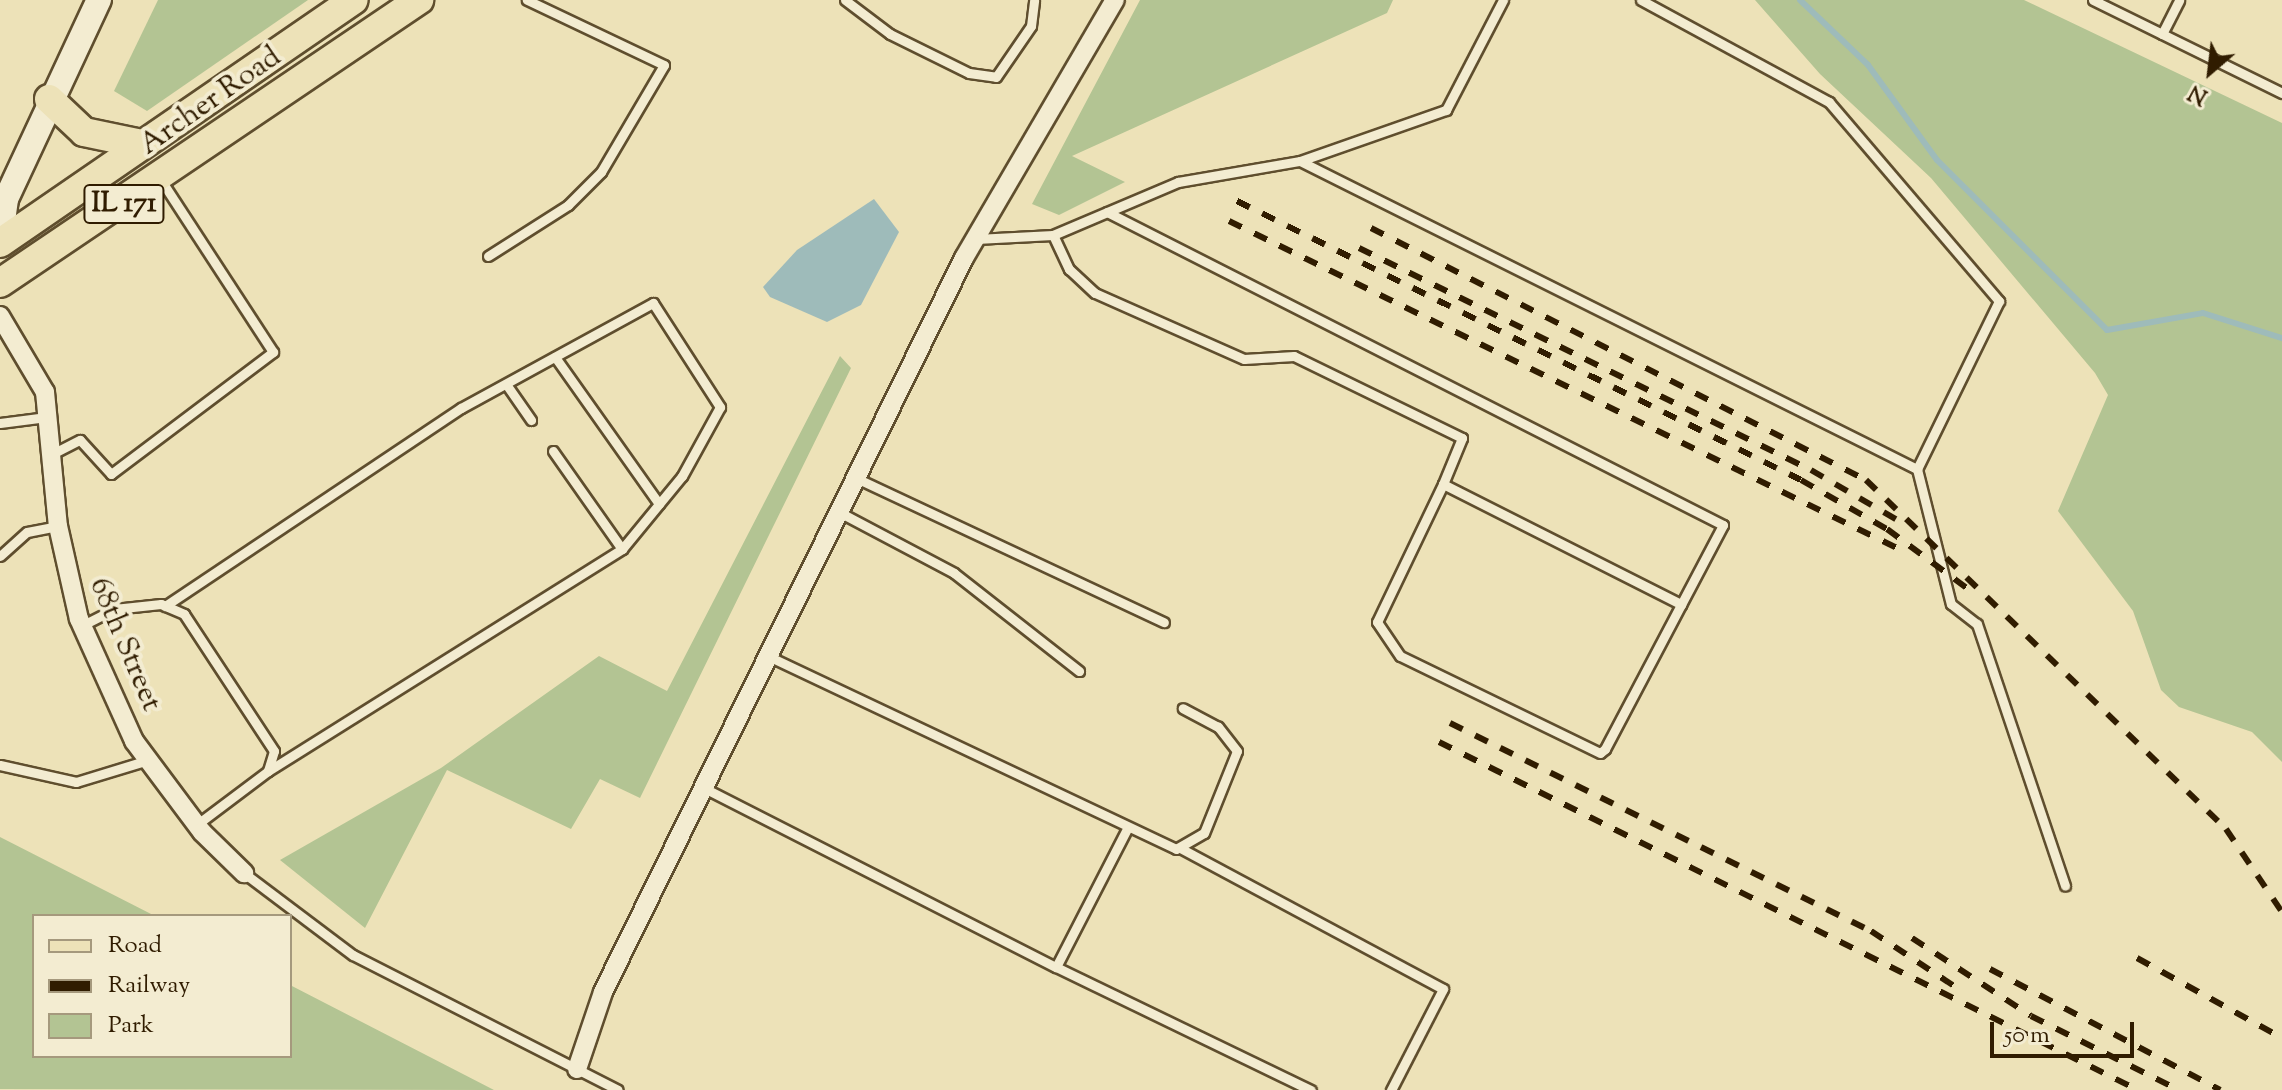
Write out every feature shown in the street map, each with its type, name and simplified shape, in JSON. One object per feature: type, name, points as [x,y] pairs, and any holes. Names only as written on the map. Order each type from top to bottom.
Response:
[{"type":"main road","name":"Archer Road","points":[[0,243],[354,0]]},
{"type":"main road","name":"Archer Road","points":[[0,283],[161,180],[419,0]]},
{"type":"main road","points":[[49,99],[84,132],[142,144]]},
{"type":"street","points":[[0,243],[6,199],[49,99],[99,0]]},
{"type":"street","points":[[577,1069],[603,992],[976,239],[1115,0]]},
{"type":"street","name":"68th Street","points":[[0,316],[32,361],[51,416],[58,526],[81,626],[148,760],[196,825],[244,873]]},
{"type":"lane","points":[[488,256],[568,205],[601,172],[664,65],[527,0]]},
{"type":"lane","points":[[845,0],[890,34],[969,73],[996,77],[1031,26],[1034,0]]},
{"type":"lane","points":[[976,239],[1053,235],[1178,182],[1300,161],[1446,110],[1503,0]]},
{"type":"lane","points":[[1641,0],[1829,102],[1999,301],[1917,469],[1951,604],[1977,624],[2065,886]]},
{"type":"lane","points":[[2093,0],[2282,93]]},
{"type":"lane","points":[[2162,34],[2179,0]]},
{"type":"lane","points":[[1300,161],[1917,469]]},
{"type":"lane","points":[[54,453],[80,440],[111,474],[273,352],[161,180]]},
{"type":"lane","points":[[1053,235],[1069,269],[1095,293],[1244,359],[1294,356],[1462,438],[1377,622],[1390,648],[1414,663],[1600,753],[1723,525],[1107,212]]},
{"type":"lane","points":[[165,606],[506,384],[653,303],[720,407],[659,504],[622,549],[268,771],[196,825]]},
{"type":"lane","points":[[555,357],[659,504]]},
{"type":"lane","points":[[506,384],[531,420]]},
{"type":"lane","points":[[0,423],[51,416]]},
{"type":"lane","points":[[553,451],[622,549]]},
{"type":"lane","points":[[856,478],[1164,622]]},
{"type":"lane","points":[[1443,484],[1681,604]]},
{"type":"lane","points":[[839,512],[954,573],[1079,671]]},
{"type":"lane","points":[[0,556],[27,532],[58,526]]},
{"type":"lane","points":[[81,626],[114,609],[165,606],[184,614],[274,751],[268,771]]},
{"type":"lane","points":[[768,656],[1127,829],[1182,849],[1443,989],[1391,1090]]},
{"type":"lane","points":[[1182,849],[1204,833],[1237,751],[1218,727],[1183,708]]},
{"type":"lane","points":[[0,765],[76,782],[148,760]]},
{"type":"lane","points":[[704,788],[1056,967],[1311,1090]]},
{"type":"lane","points":[[1056,967],[1127,829]]},
{"type":"lane","points":[[244,873],[353,955],[618,1090]]},
{"type":"green space","points":[[158,0],[308,0],[147,111],[114,91]]},
{"type":"green space","points":[[1140,0],[1393,0],[1387,13],[1072,156],[1125,182],[1059,215],[1032,204]]},
{"type":"green space","points":[[1755,0],[2024,0],[2282,123],[2282,762],[2252,732],[2179,707],[2161,690],[2133,611],[2058,511],[2108,395],[2095,373],[1931,178],[1820,74]]},
{"type":"green space","points":[[840,356],[851,368],[640,798],[600,779],[571,829],[447,770],[365,928],[280,860],[441,768],[599,656],[667,691]]},
{"type":"green space","points":[[0,837],[151,914],[32,914],[32,1058],[292,1058],[292,986],[494,1090],[0,1089]]},
{"type":"water","points":[[874,199],[899,232],[861,305],[827,322],[770,297],[763,287],[797,250]]},
{"type":"waterway","points":[[1800,0],[1868,65],[1937,160],[2107,330],[2203,313],[2282,338]]},
{"type":"railway","points":[[1237,201],[1801,480],[1887,529],[1975,594]]},
{"type":"railway","points":[[1229,221],[1899,549]]},
{"type":"railway","points":[[1371,228],[1866,480],[2226,829],[2282,912]]},
{"type":"railway","points":[[1359,248],[1811,470],[1904,524]]},
{"type":"railway","points":[[1450,723],[1871,931],[1963,992]]},
{"type":"railway","points":[[1439,742],[2138,1090]]},
{"type":"railway","points":[[1912,938],[2031,1016],[2179,1090]]},
{"type":"railway","points":[[2137,958],[2282,1038]]},
{"type":"railway","points":[[1990,969],[2220,1090]]}]
